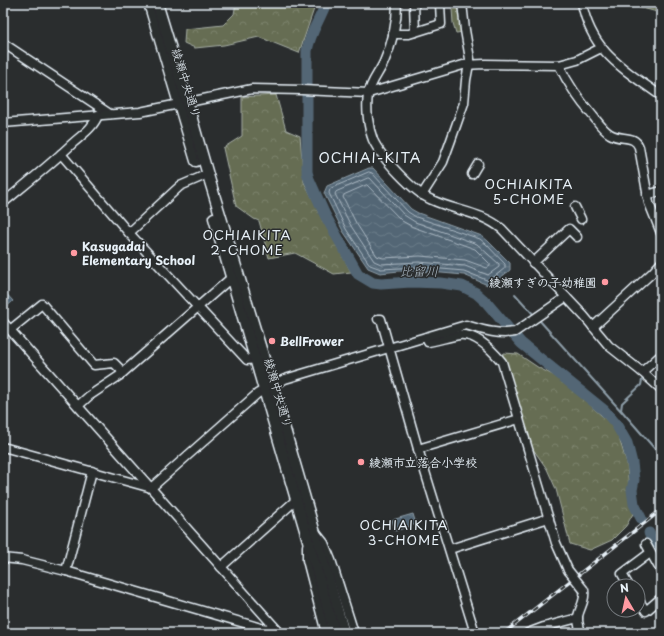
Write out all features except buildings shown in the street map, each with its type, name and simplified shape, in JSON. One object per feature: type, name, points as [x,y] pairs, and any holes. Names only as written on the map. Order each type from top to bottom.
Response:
[{"type":"main road","name":"綾瀬中央通り","points":[[149,3],[208,175],[311,535],[337,632]]},
{"type":"main road","name":"綾瀬中央通り","points":[[157,3],[184,103],[201,177],[256,359],[268,387],[296,500],[311,535]]},
{"type":"street","points":[[397,3],[393,34],[386,58],[369,93],[368,114],[373,140],[385,158],[422,195],[441,204],[485,218],[502,229],[614,351],[642,372],[661,389]]},
{"type":"street","points":[[414,3],[415,32]]},
{"type":"street","points":[[393,34],[409,34],[441,24],[440,3]]},
{"type":"street","points":[[422,195],[437,173],[464,103],[470,59],[462,3]]},
{"type":"street","points":[[582,3],[588,24],[601,48],[621,67],[661,96]]},
{"type":"street","points":[[3,44],[110,114]]},
{"type":"street","points":[[3,123],[140,112],[252,89],[369,93],[470,64],[559,65],[577,60],[601,48]]},
{"type":"street","points":[[559,65],[576,96],[604,129],[615,137],[630,138],[637,143],[639,147],[648,204],[661,233]]},
{"type":"street","points":[[3,203],[61,154],[95,122],[98,115]]},
{"type":"street","points":[[61,154],[129,233],[247,360],[256,359]]},
{"type":"street","points":[[472,174],[478,164]]},
{"type":"street","points":[[129,233],[180,186],[201,177]]},
{"type":"street","points":[[647,195],[661,191]]},
{"type":"street","points":[[575,207],[581,219]]},
{"type":"street","points":[[533,263],[569,229],[577,237]]},
{"type":"street","points":[[593,327],[649,277],[661,263]]},
{"type":"street","points":[[78,406],[119,376],[231,278]]},
{"type":"street","points":[[151,488],[268,387],[285,379],[466,325],[495,333],[515,332],[566,297]]},
{"type":"street","points":[[10,330],[42,304],[94,365],[114,363],[123,372]]},
{"type":"street","points":[[378,319],[381,319],[418,449],[475,633]]},
{"type":"street","points":[[3,322],[279,632]]},
{"type":"street","points":[[426,337],[428,342],[461,335],[478,339],[491,349],[502,362],[559,551],[568,570],[584,590],[583,604],[578,618],[581,633]]},
{"type":"street","points":[[642,372],[661,355]]},
{"type":"street","points":[[418,449],[519,419]]},
{"type":"street","points":[[3,447],[151,488]]},
{"type":"street","points":[[66,571],[92,471]]},
{"type":"street","points":[[220,567],[296,500]]},
{"type":"street","points":[[450,549],[549,518]]},
{"type":"street","points":[[337,632],[321,616],[308,560],[311,535],[324,544],[354,633]]},
{"type":"street","points":[[646,544],[661,571]]},
{"type":"street","points":[[624,578],[622,574],[650,553]]},
{"type":"street","points":[[3,558],[22,560],[66,571],[279,632]]},
{"type":"street","points":[[646,611],[661,598]]},
{"type":"street","points":[[528,633],[544,626],[578,618]]},
{"type":"green space","points":[[236,3],[316,3],[299,53],[259,37],[224,45],[195,48],[184,43],[185,29],[223,25],[234,14]]},
{"type":"green space","points":[[615,3],[661,3],[661,13],[646,9]]},
{"type":"green space","points":[[452,9],[460,9],[464,32],[456,33],[453,23]]},
{"type":"green space","points":[[276,95],[286,130],[300,136],[304,182],[351,272],[334,274],[295,253],[269,258],[259,221],[236,206],[223,148],[242,136],[242,97]]},
{"type":"green space","points":[[504,353],[518,354],[539,368],[557,377],[574,390],[616,429],[627,463],[629,490],[634,512],[626,526],[612,540],[590,550],[570,544],[556,489],[547,469],[526,439],[500,359]]},
{"type":"water","points":[[369,168],[373,168],[411,209],[418,213],[482,236],[510,263],[510,270],[490,286],[464,275],[419,271],[380,273],[368,268],[343,231],[324,193],[327,186]]},
{"type":"water","points":[[3,290],[13,301],[4,309],[3,308]]},
{"type":"water","points":[[413,514],[416,524],[395,531],[392,520]]},
{"type":"waterway","name":"比留川","points":[[326,3],[310,38],[307,51],[307,172],[325,215],[358,274],[373,283],[441,283],[462,286],[476,293],[486,302],[521,343],[604,410],[616,424],[627,443],[634,480],[632,490],[634,504],[641,518]]},
{"type":"waterway","points":[[515,294],[534,315]]},
{"type":"waterway","points":[[540,321],[622,412]]},
{"type":"waterway","points":[[642,380],[641,385],[622,403],[621,410],[661,456]]},
{"type":"waterway","name":"比留川","points":[[649,533],[661,558]]},
{"type":"railway","points":[[504,633],[661,510]]},
{"type":"place","name":"Kasugadai Elementary School","points":[[74,253]]},
{"type":"place","name":"綾瀬すぎの子幼稚園","points":[[605,282]]},
{"type":"place","name":"BellFrower","points":[[272,341]]},
{"type":"place","name":"綾瀬市立落合小学校","points":[[361,462]]},
{"type":"district","name":"OCHIAI-KITA","points":[[370,157]]},
{"type":"district","name":"OCHIAIKITA 5-CHOME","points":[[529,190]]},
{"type":"district","name":"OCHIAIKITA 2-CHOME","points":[[247,242]]},
{"type":"district","name":"OCHIAIKITA 3-CHOME","points":[[404,532]]}]
